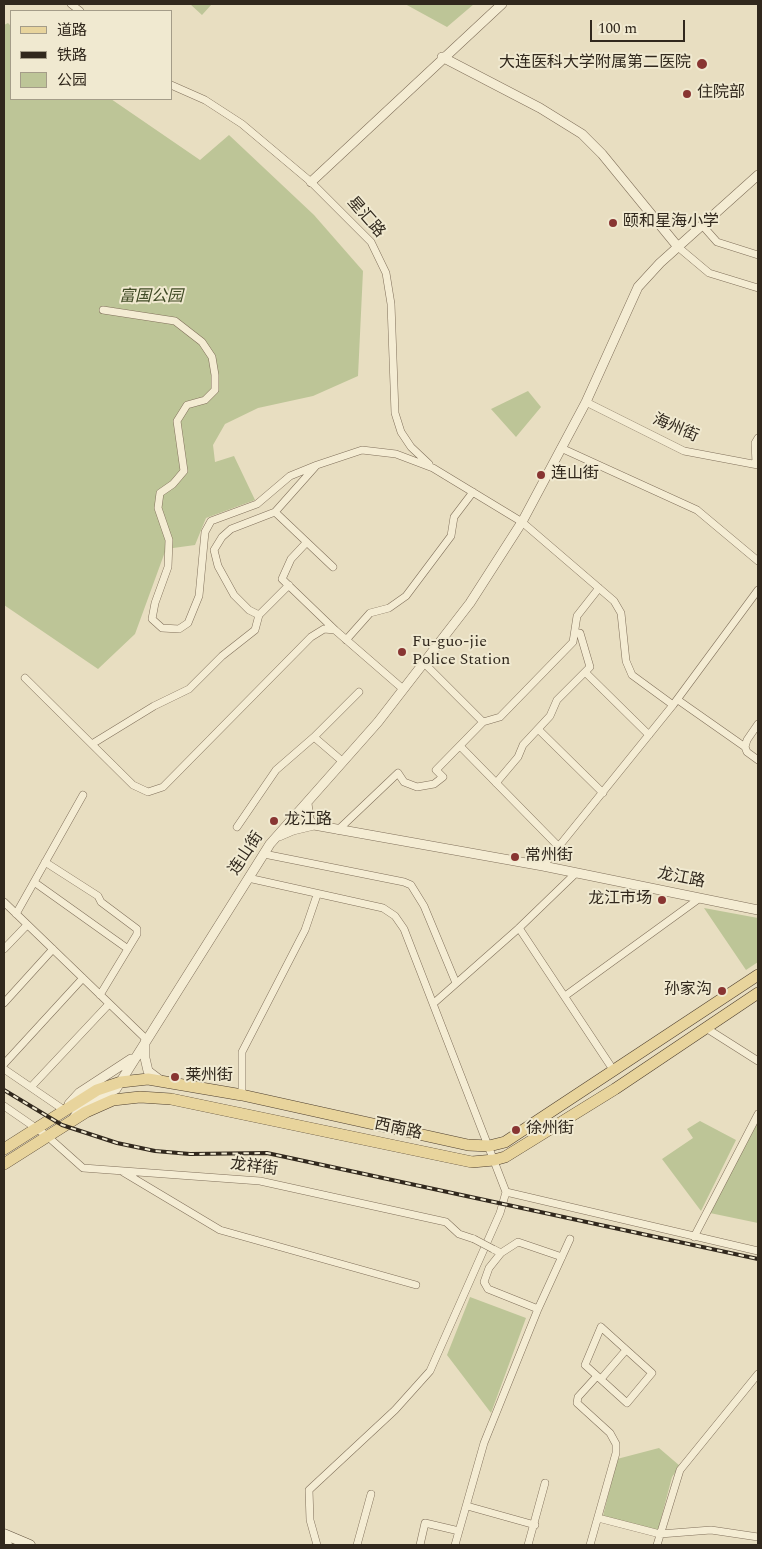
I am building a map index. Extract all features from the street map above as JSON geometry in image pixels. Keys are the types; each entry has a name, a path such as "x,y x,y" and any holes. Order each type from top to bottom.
{"main road":[{"path":"488,1146 505,1142 758,975"},
{"name":"西南路","path":"4,1149 113,1100 126,1098 170,1099 472,1162 494,1160 505,1156 623,1084 758,993"},
{"path":"695,1018 705,1029"},
{"path":"614,1071 623,1084"},
{"name":"西南路","path":"4,1164 64,1110 97,1090 121,1082 143,1079 160,1080 242,1095 468,1145 488,1146"},
{"path":"4,1534 30,1545"}],"street":[{"path":"312,182 436,65 442,57 502,4"},
{"path":"442,57 540,108 582,134 602,154 678,247 709,273 758,288"},
{"name":"星汇路","path":"172,85 205,100 242,124 312,182 371,242 386,273 392,304 394,413 401,432 411,447 433,468"},
{"name":"连山街","path":"121,1082 146,1039 274,838 378,722 470,603 522,522 586,402 638,287 678,247 758,175"},
{"path":"702,225 717,242 758,255"},
{"path":"103,310 175,322 202,342 212,357 215,375 214,390 205,400 187,406 177,421 184,471 173,484 160,493 158,508 169,540 168,567 155,603 152,619 162,628 179,629 188,623 199,596 205,532 211,521 257,504 290,476 316,465 362,450 396,454 433,468 522,522 614,601 621,613 626,661 632,675 744,747 747,752 758,760"},
{"name":"海州街","path":"586,402 684,451 757,464"},
{"path":"757,464 755,443 758,438"},
{"path":"561,448 697,510 758,561"},
{"path":"259,615 249,610 234,595 218,566 214,550 222,537 231,529 275,512 316,465"},
{"path":"346,640 370,613 389,608 406,596 451,536 454,517 473,492"},
{"path":"275,512 333,567"},
{"path":"306,543 291,558 282,578 335,630 403,690"},
{"path":"92,744 154,706 189,689 222,656 255,630 259,615 289,585"},
{"path":"338,830 398,773 409,785 417,787 434,784 443,777 436,770 484,722 500,717 573,642 577,616 599,588"},
{"path":"543,866 675,703 758,590"},
{"path":"25,678 133,785 148,792 163,787 311,637 324,629 335,630"},
{"path":"496,783 518,757 523,745 550,716 557,700 590,667 580,634 575,633"},
{"path":"424,663 484,722"},
{"path":"585,672 650,735"},
{"path":"237,827 276,770 314,737 359,692"},
{"path":"744,747 758,724"},
{"path":"538,729 603,793"},
{"path":"314,737 342,761"},
{"path":"460,746 559,847"},
{"path":"16,914 83,795"},
{"path":"307,803 309,820 314,825"},
{"name":"龙江路","path":"274,838 293,830 314,825 543,866 758,910"},
{"path":"264,854 410,885 421,900 456,984"},
{"path":"45,862 98,896 101,902 137,928 137,934 100,995"},
{"path":"434,1003 519,928 576,873"},
{"path":"248,878 383,908 395,916 404,929 434,1003 506,1192 500,1213 430,1371 395,1410 309,1490 310,1520 317,1545"},
{"path":"34,882 128,949"},
{"path":"242,1095 242,1052 304,930 317,894"},
{"path":"565,996 700,898"},
{"path":"4,902 146,1039 146,1065 153,1076 160,1080"},
{"path":"4,949 27,925"},
{"path":"519,928 614,1071"},
{"path":"4,1003 53,949"},
{"path":"4,1064 83,978"},
{"path":"32,1087 109,1004"},
{"path":"705,1029 758,1061"},
{"path":"4,1069 64,1110 79,1093 116,1071 137,1054"},
{"path":"74,1118 80,1108 111,1093 121,1082"},
{"name":"龙祥街","path":"4,1106 41,1132 83,1168 260,1181 446,1222 459,1234 474,1239 501,1253"},
{"path":"694,1237 758,1114"},
{"path":"121,1171 220,1230 416,1285"},
{"path":"506,1192 694,1237 758,1250"},
{"path":"455,1545 484,1443 538,1309 570,1239"},
{"path":"538,1309 488,1289 484,1282 490,1268 501,1253 518,1242 562,1257"},
{"path":"601,1327 652,1372 627,1403 599,1378 586,1365 601,1327"},
{"path":"590,1545 616,1453 616,1444 610,1432 577,1403 578,1397 626,1350"},
{"path":"657,1545 680,1470 758,1374"},
{"path":"528,1545 546,1483"},
{"path":"357,1545 370,1494"},
{"path":"467,1506 534,1525"},
{"path":"598,1518 660,1534 711,1530 758,1537"},
{"path":"420,1545 425,1523 459,1531"},
{"path":"743,1534 758,1533"}],"green space":[{"path":"190,4 212,4 202,15"},
{"path":"405,4 474,4 447,27"},
{"name":"富国公园","path":"8,23 10,25 10,100 112,100 200,160 229,135 314,215 363,271 358,376 313,396 258,408 225,424 213,445 215,462 234,456 255,500 206,518 195,545 166,549 135,634 98,669 4,605 4,25"},
{"path":"528,391 541,407 516,437 491,409"},
{"path":"704,908 758,918 758,962 746,970"},
{"path":"758,1116 758,1223 710,1213"},
{"path":"700,1121 736,1140 701,1211 662,1159 693,1138 687,1129"},
{"path":"470,1297 526,1318 491,1413 447,1355"},
{"path":"659,1448 680,1466 672,1477 658,1530 603,1516 617,1459"}],"railway":[{"path":"4,1090 62,1125 117,1143 155,1151 190,1154 267,1153 758,1259"}],"place":[{"name":"大连医科大学附属第二医院","path":"702,64"},
{"name":"住院部","path":"687,94"},
{"name":"颐和星海小学","path":"613,223"},
{"name":"连山街","path":"541,475"},
{"name":"Fu-guo-jie Police Station","path":"402,652"},
{"name":"龙江路","path":"274,821"},
{"name":"常州街","path":"515,857"},
{"name":"龙江市场","path":"662,900"},
{"name":"孙家沟","path":"722,991"},
{"name":"莱州街","path":"175,1077"},
{"name":"徐州街","path":"516,1130"}]}
